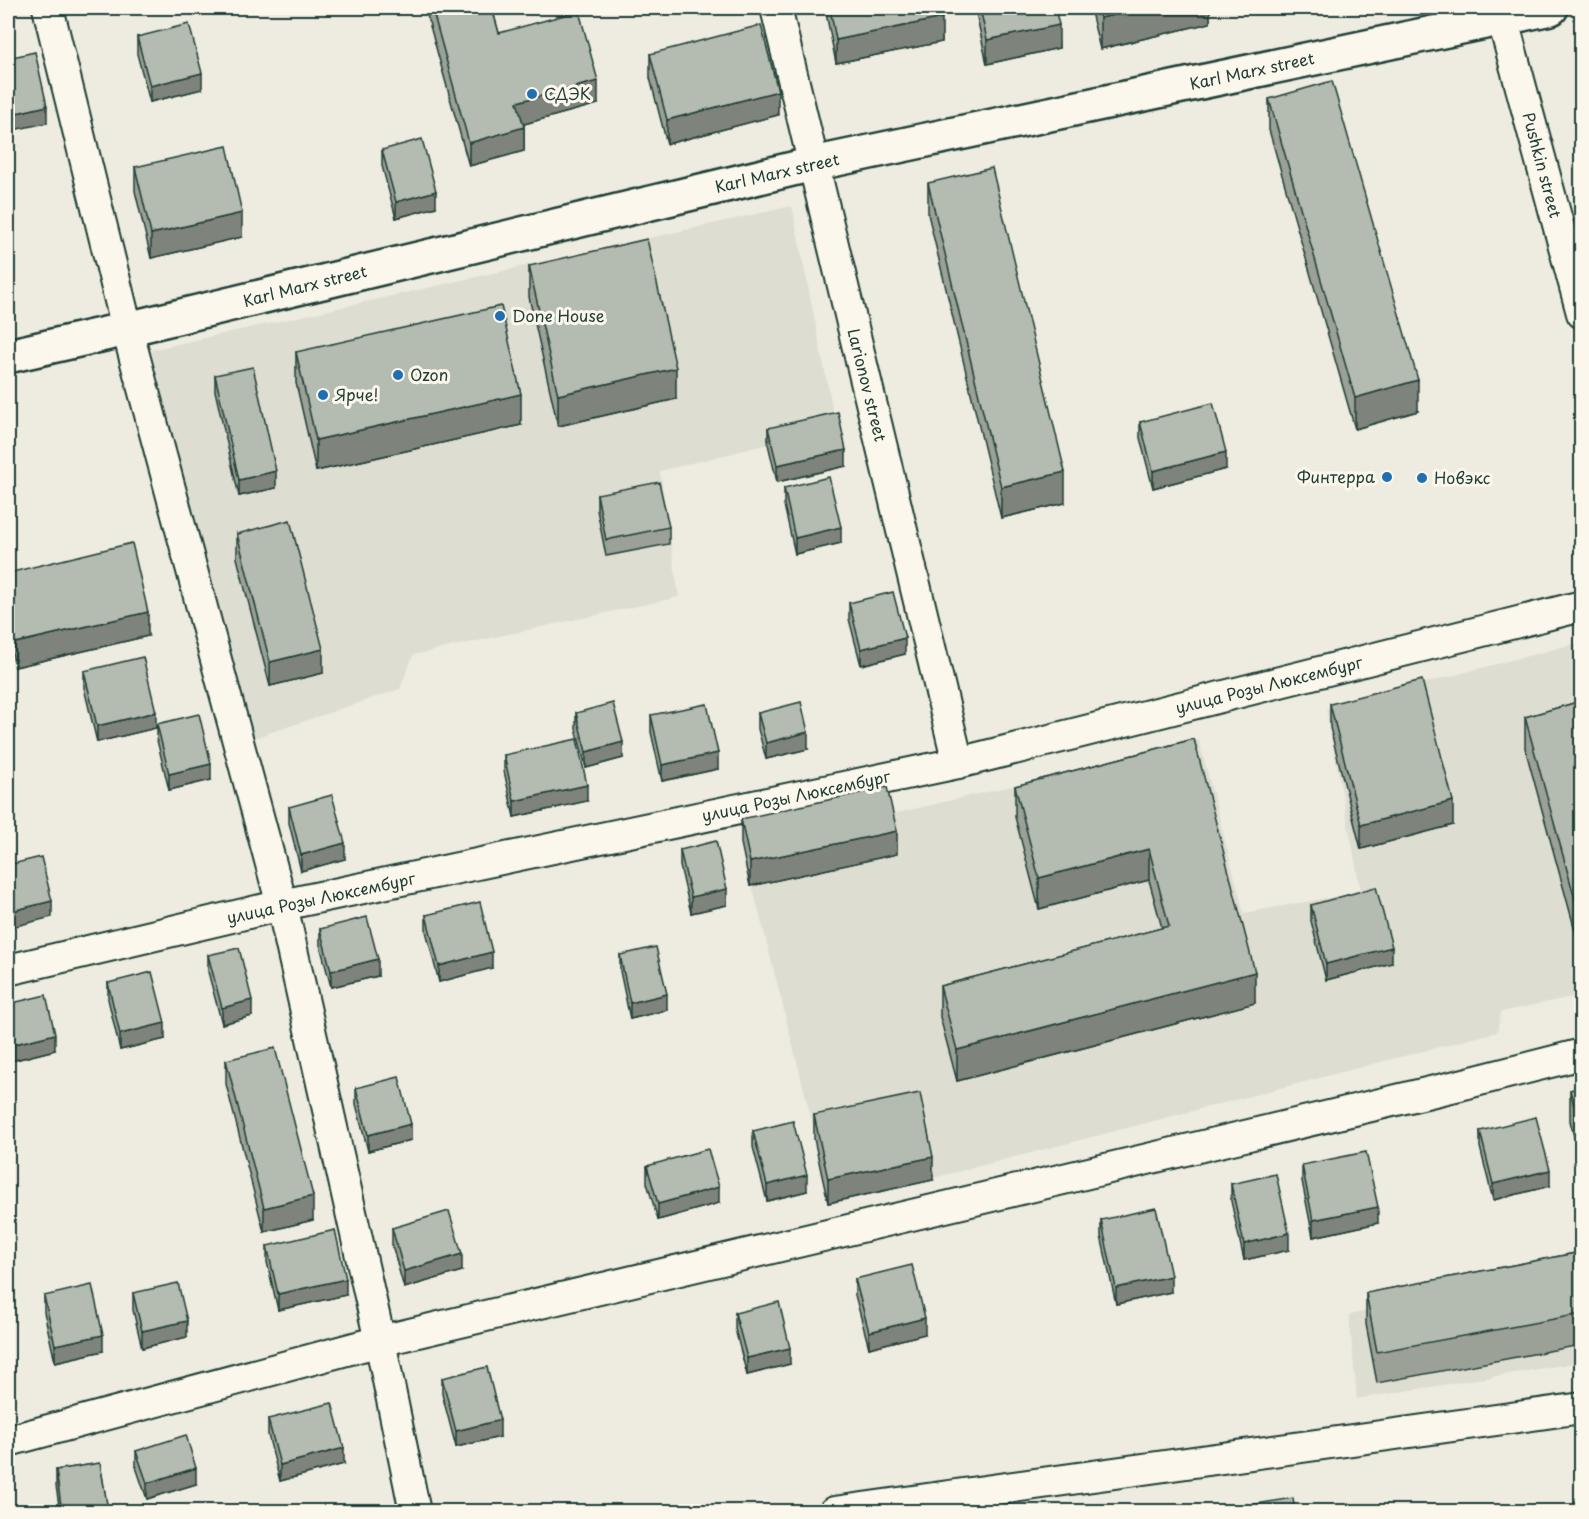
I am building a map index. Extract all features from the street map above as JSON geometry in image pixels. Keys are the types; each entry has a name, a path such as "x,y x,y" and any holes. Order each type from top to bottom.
{"main road":[{"name":"Karl Marx street","path":"8,356 813,164 1551,8"}],"street":[{"path":"48,8 127,329 282,905 380,1341 415,1512"},
{"name":"Larionov street","path":"776,8 957,762"},
{"name":"Pushkin street","path":"1502,17 1581,314"},
{"name":"улица Розы Люксембург","path":"8,969 282,905 957,762 1581,606"},
{"path":"8,1441 380,1341 1460,1085 1581,1054"},
{"path":"834,1512 1581,1408"}],"shaded area":[{"path":"792,206 836,427 660,471 679,597 413,655 400,689 251,739 151,350"},
{"path":"1581,642 1581,995 1501,1012 1497,1032 833,1204 743,849 1199,740 1244,913 1361,892 1326,709"},
{"path":"1581,1265 1581,1362 1357,1399 1349,1315"}],"building":[{"path":"432,8 492,8 499,33 579,11 598,81 517,102 524,127 469,143"},
{"path":"830,8 940,8 942,18 836,40"},
{"path":"980,8 1055,8 1059,25 987,40"},
{"path":"1097,8 1145,8 1100,18"},
{"path":"189,24 202,73 150,86 137,37"},
{"path":"761,25 778,91 667,120 650,54"},
{"path":"35,52 47,106 8,115 8,58"},
{"path":"1332,81 1418,380 1355,398 1269,99"},
{"path":"422,139 436,191 396,202 382,150"},
{"path":"227,146 242,213 151,234 135,167"},
{"path":"992,168 1065,472 1001,487 928,183"},
{"path":"647,239 676,368 558,395 529,266"},
{"path":"501,306 521,394 316,440 296,352"},
{"path":"253,367 276,471 239,480 215,375"},
{"path":"1213,403 1226,452 1153,471 1140,422"},
{"path":"838,412 846,450 777,465 768,428"},
{"path":"829,477 841,527 795,538 784,488"},
{"path":"659,482 669,527 606,540 597,494"},
{"path":"290,520 323,649 270,662 237,534"},
{"path":"132,543 148,612 15,643 8,611 8,573"},
{"path":"893,592 905,638 861,649 849,603"},
{"path":"143,657 156,712 97,726 84,671"},
{"path":"1422,680 1453,801 1361,825 1330,704"},
{"path":"1581,701 1581,921 1525,717"},
{"path":"801,702 808,732 766,743 758,713"},
{"path":"613,703 623,742 586,752 576,713"},
{"path":"707,704 718,753 662,765 651,715"},
{"path":"199,714 211,764 169,774 157,724"},
{"path":"577,739 587,785 514,801 504,755"},
{"path":"1194,739 1255,972 957,1050 940,986 1169,926 1149,849 1039,878 1015,786"},
{"path":"887,787 897,831 750,862 741,819"},
{"path":"332,795 345,843 301,855 289,807"},
{"path":"716,841 727,889 691,897 680,850"},
{"path":"41,857 52,901 8,912 8,865"},
{"path":"1376,887 1392,947 1326,964 1311,905"},
{"path":"480,902 492,952 439,966 426,915"},
{"path":"367,917 378,959 331,971 320,929"},
{"path":"656,947 667,994 630,1003 620,955"},
{"path":"239,948 252,1000 222,1008 208,955"},
{"path":"152,972 165,1023 120,1034 108,983"},
{"path":"46,995 55,1034 11,1045 8,1030 8,1004"},
{"path":"275,1048 313,1196 264,1208 226,1060"},
{"path":"399,1077 411,1124 368,1135 356,1088"},
{"path":"1581,1087 1581,1133 1570,1090"},
{"path":"920,1093 933,1157 828,1179 814,1115"},
{"path":"1536,1117 1550,1170 1493,1184 1480,1131"},
{"path":"793,1121 807,1175 767,1185 753,1131"},
{"path":"708,1149 719,1187 658,1204 647,1166"},
{"path":"1366,1152 1378,1207 1313,1220 1302,1165"},
{"path":"1276,1174 1289,1233 1244,1244 1231,1184"},
{"path":"1156,1208 1171,1276 1116,1288 1101,1220"},
{"path":"449,1211 462,1254 404,1271 392,1228"},
{"path":"335,1230 346,1279 278,1294 267,1246"},
{"path":"1581,1252 1581,1314 1377,1352 1366,1293"},
{"path":"912,1265 925,1318 869,1332 855,1279"},
{"path":"178,1283 187,1321 142,1331 133,1293"},
{"path":"92,1285 103,1335 55,1345 44,1296"},
{"path":"779,1302 790,1348 747,1358 735,1313"},
{"path":"487,1367 500,1420 456,1431 442,1378"},
{"path":"332,1403 344,1448 280,1465 268,1419"},
{"path":"186,1435 196,1468 147,1483 136,1451"},
{"path":"100,1463 108,1510 62,1512 56,1470"},
{"path":"1293,1498 1295,1512 1208,1512"}],"place":[{"name":"СДЭК","path":"532,94"},
{"name":"Done House","path":"500,316"},
{"name":"Ozon","path":"398,375"},
{"name":"Ярче!","path":"323,395"},
{"name":"Финтерра","path":"1387,477"},
{"name":"Новэкс","path":"1422,478"}]}
